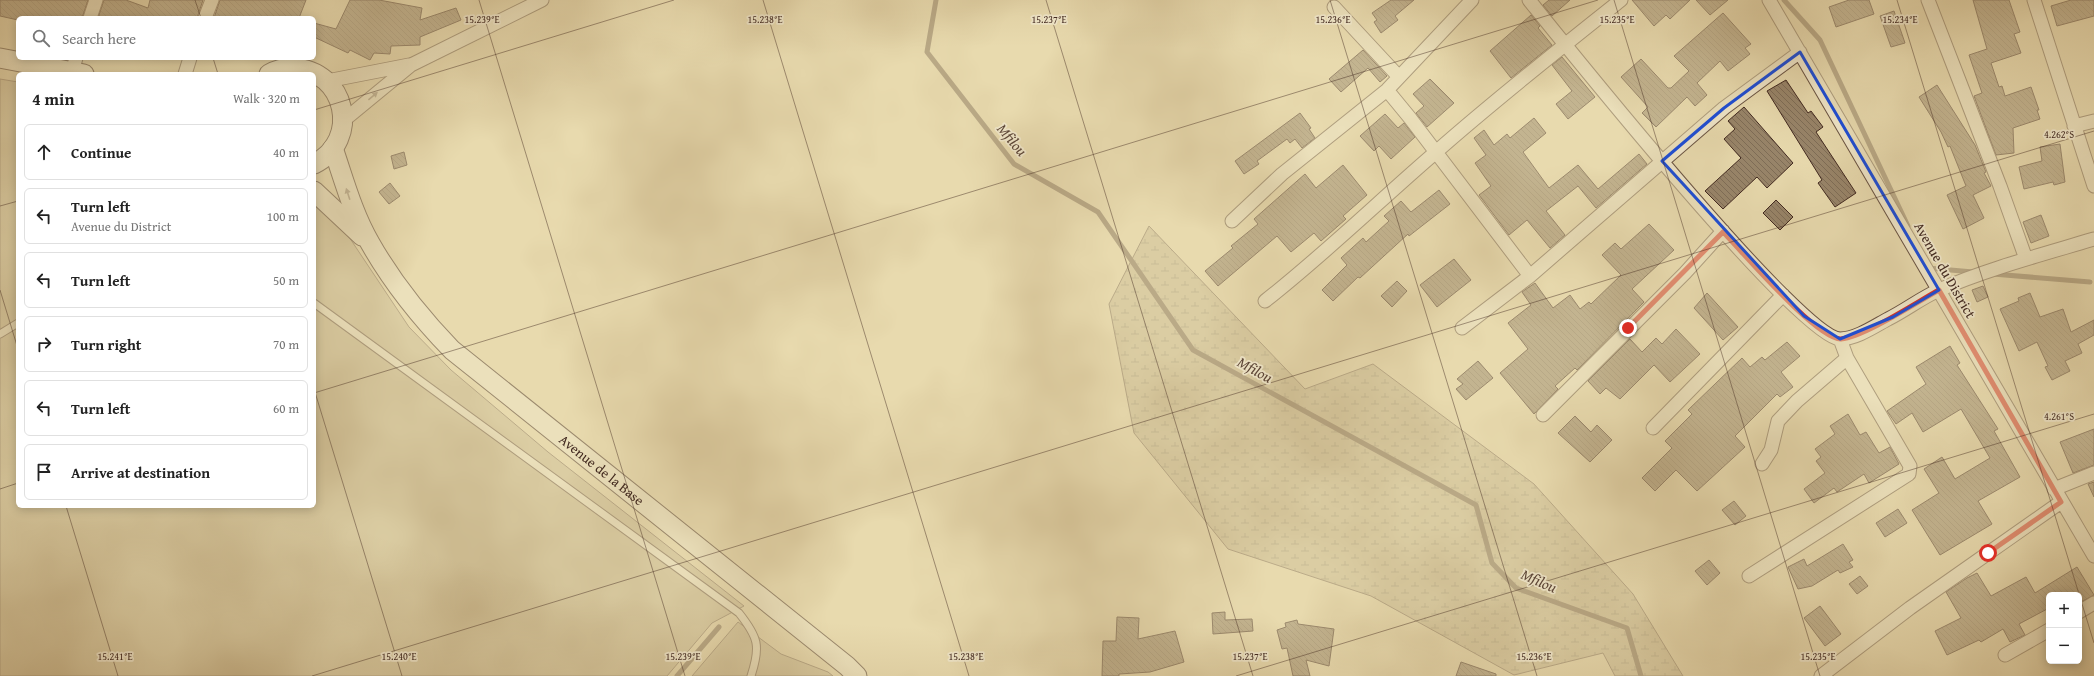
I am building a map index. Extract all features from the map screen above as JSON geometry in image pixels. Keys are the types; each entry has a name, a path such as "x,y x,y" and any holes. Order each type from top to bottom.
{"main road":[{"path":"0,58 77,68"},
{"path":"273,72 287,68 301,69 312,72"},
{"path":"316,74 327,81 340,99 343,122 340,135 333,148 322,160 316,163"},
{"name":"Avenue de la Base","path":"333,148 350,201 369,242 401,290 428,326 452,350 689,538 847,666 857,676"},
{"name":"Avenue de la Base","path":"316,193 369,242"}],"street":[{"path":"91,16 96,0"},
{"path":"206,16 212,0"},
{"path":"343,122 411,64 542,0"},
{"path":"1232,221 1282,174 1387,90 1472,0"},
{"path":"1529,0 1564,44 1723,232 1804,316 1822,330 1840,339 1850,337 1880,323 1939,290 2026,259 2094,239"},
{"path":"1265,301 1339,240 1435,153 1564,44 1621,0"},
{"name":"Avenue du District","path":"1769,0 2061,502 2094,556"},
{"path":"1928,0 2000,186 2026,259"},
{"path":"2034,0 2094,186"},
{"path":"1334,7 1399,77"},
{"path":"1462,328 1530,276 1724,108 1800,52"},
{"path":"186,72 189,60"},
{"path":"327,81 411,64"},
{"path":"1387,90 1530,276"},
{"path":"2074,126 2094,121"},
{"path":"1543,415 1685,273 1723,232"},
{"path":"1653,428 1784,295"},
{"path":"1749,576 1909,474 1910,466 1847,358 1840,339"},
{"path":"1762,464 1771,450 1778,421 1793,405 1847,358"},
{"path":"2054,489 2094,473"},
{"path":"1821,676 1910,608 2061,502"},
{"path":"2082,610 2094,603"},
{"path":"2004,655 2046,632"}],"lane":[{"path":"316,304 739,613 753,631 758,653 751,676"},
{"path":"0,334 16,324"}],"highlighted area":[{"path":"1800,52 1939,290 1893,317 1840,339 1804,316 1662,161 1724,108"}],"green space":[{"path":"0,79 16,82 16,508 316,508 316,205 332,217 347,234 409,327 451,370 548,452 744,606 712,623 667,676 0,676"},
{"path":"1149,226 1305,389 1373,364 1534,484 1633,594 1683,676 1615,676 1603,653 1514,675 1371,596 1228,549 1134,433 1109,304"},
{"path":"738,622 781,654 828,672 833,676 692,676"}],"building":[{"path":"0,0 88,0 83,16 16,16 16,20 0,16"},
{"path":"104,0 126,0 148,8 150,0 203,0 198,16 99,16"},
{"path":"220,0 306,0 300,16 215,16"},
{"path":"350,0 379,0 422,8 420,20 456,8 461,20 420,37 420,45 391,46 390,54 374,53 370,60 350,50 348,53 316,38 316,24 336,29"},
{"path":"1391,0 1414,0 1395,16 1398,20 1381,33 1374,22 1377,20 1372,13"},
{"path":"1549,0 1570,0 1552,16 1543,5"},
{"path":"1632,0 1690,0 1670,19 1666,15 1654,26"},
{"path":"1696,0 1728,0 1710,15"},
{"path":"1849,0 1869,0 1874,14 1836,27 1829,7"},
{"path":"1973,0 2009,0 2020,32 2014,34 2021,53 1991,63 1999,87 2002,86 2005,96 2031,87 2039,110 2037,110 2040,119 2013,128 2014,153 1996,155 1974,96 1982,93 1969,55 1987,49"},
{"path":"2071,0 2094,0 2094,16 2057,26 2051,6"},
{"path":"1894,11 1905,43 1891,47 1880,16"},
{"path":"1723,13 1751,44 1745,48 1750,54 1728,71 1720,61 1697,83 1707,95 1695,106 1687,97 1656,127 1642,113 1648,107 1621,77 1641,59 1668,88 1671,88 1689,71 1674,56"},
{"path":"1531,15 1540,26 1538,28 1552,45 1511,78 1490,51"},
{"path":"1363,50 1387,76 1380,82 1368,68 1341,92 1329,79"},
{"path":"1562,57 1595,97 1568,119 1556,104 1572,91 1552,65"},
{"path":"1430,79 1454,103 1427,127 1416,113 1424,106 1413,94"},
{"path":"1786,80 1808,113 1811,111 1823,127 1816,132 1856,193 1835,207 1818,183 1822,180 1767,91"},
{"path":"1937,85 1975,145 1986,172 1984,173 1991,186 1973,195 1984,218 1963,229 1947,195 1966,186 1950,146 1948,147 1941,132 1919,97"},
{"path":"1744,107 1793,163 1767,188 1757,177 1723,209 1705,191 1741,158 1724,139 1735,129 1728,121"},
{"path":"1300,113 1311,128 1309,129 1315,138 1302,148 1295,139 1290,143 1287,139 1257,161 1259,164 1244,174 1235,161"},
{"path":"1385,114 1398,128 1404,123 1415,137 1391,159 1379,146 1374,151 1360,136"},
{"path":"1534,118 1546,133 1523,152 1549,188 1578,165 1598,189 1639,154 1647,164 1596,208 1578,186 1546,211 1565,235 1550,248 1527,220 1509,235 1479,195 1491,186 1475,163 1486,155 1474,138 1484,130 1494,145 1507,134 1510,138"},
{"path":"2060,144 2065,182 2054,185 2053,182 2024,189 2019,167 2042,161 2040,147"},
{"path":"404,152 407,165 394,169 391,156"},
{"path":"1343,165 1367,195 1343,216 1346,219 1321,241 1314,233 1291,252 1277,236 1218,286 1205,271 1233,248 1231,246 1258,224 1254,219 1305,174 1316,188"},
{"path":"390,183 400,196 389,204 379,192"},
{"path":"1439,190 1450,204 1409,236 1408,234 1360,278 1358,277 1333,301 1322,290 1347,265 1341,258 1363,238 1366,242 1389,221 1384,216 1401,201 1411,212"},
{"path":"1776,200 1793,217 1780,230 1763,213"},
{"path":"2041,215 2049,236 2031,243 2023,222"},
{"path":"1649,224 1674,250 1632,289 1644,302 1577,370 1575,368 1555,386 1558,389 1534,414 1500,373 1528,349 1508,323 1531,305 1522,292 1535,283 1553,308 1570,295 1580,309 1589,302 1591,304 1621,275 1602,255 1615,243 1621,249"},
{"path":"1454,259 1471,280 1437,307 1420,285"},
{"path":"1397,281 1407,291 1392,307 1381,296"},
{"path":"1983,286 1988,297 1977,302 1972,290"},
{"path":"1707,293 1738,327 1723,340 1694,308"},
{"path":"2030,293 2040,317 2063,309 2071,332 2094,320 2094,335 2078,344 2082,353 2065,361 2070,371 2052,380 2045,367 2048,366 2037,342 2019,351 2000,309 2019,301 2018,298"},
{"path":"1676,329 1700,354 1670,382 1654,365 1620,399 1606,388 1600,394 1588,381 1630,339 1642,352 1656,338 1662,344"},
{"path":"1787,342 1800,356 1781,372 1793,387 1780,397 1777,394 1735,436 1745,447 1697,491 1676,470 1655,491 1642,478 1672,448 1665,441 1692,414 1688,410 1742,358 1750,367 1762,357 1765,360"},
{"path":"1950,346 1960,363 1957,365 1998,429 1994,431 2020,477 1978,501 1992,524 1940,555 1912,510 1939,493 1924,469 1942,457 1955,479 1990,458 1961,409 1923,432 1912,413 1896,424 1887,411 1926,384 1916,367"},
{"path":"1478,361 1493,378 1466,400 1456,389 1463,384 1457,379"},
{"path":"1848,414 1860,435 1866,432 1879,453 1890,447 1899,464 1869,483 1864,474 1837,492 1834,488 1814,503 1804,489 1825,473 1816,461 1821,457 1815,449 1835,434 1830,426"},
{"path":"1575,416 1591,432 1597,425 1612,440 1590,462 1558,433"},
{"path":"2094,429 2094,465 2073,473 2060,442"},
{"path":"2094,482 2094,497 2088,484"},
{"path":"1734,501 1746,516 1735,525 1722,510"},
{"path":"1898,509 1907,523 1885,537 1876,523"},
{"path":"1843,544 1853,560 1849,562 1853,567 1840,573 1838,570 1812,586 1798,589 1788,567 1804,559 1807,566"},
{"path":"1709,560 1720,573 1707,585 1695,571"},
{"path":"2077,567 2094,595 2082,601 2082,592 2046,592 2046,610 2019,624 2025,635 2010,642 2003,629 1981,642 1979,640 1947,655 1935,631 1961,618 1946,592 1977,573 1991,596 2026,577 2035,593"},
{"path":"1860,576 1868,586 1857,594 1849,584"},
{"path":"1820,606 1841,634 1825,646 1804,618"},
{"path":"1225,612 1225,620 1252,619 1253,631 1213,634 1212,613"},
{"path":"1117,617 1139,618 1138,639 1175,631 1184,662 1150,672 1119,674 1119,676 1102,676 1103,641 1116,641"},
{"path":"1297,620 1298,624 1334,629 1329,666 1306,660 1310,676 1293,676 1287,648 1282,649 1277,630 1286,627 1285,623"},
{"path":"1461,662 1496,674 1496,676 1456,676"}],"waterway":[{"name":"Mfilou","path":"936,0 927,52 1014,164 1098,212 1193,350 1476,505 1492,563 1516,588 1627,628 1641,676"},
{"path":"1784,0 1820,40 1908,226"},
{"path":"1928,268 1973,272"},
{"path":"1993,274 2090,282"},
{"path":"677,676 719,627"}],"route":[{"path":"1628,328 1685,273 1723,232 1804,316 1822,330 1840,339 1850,337 1893,317 1939,290 2061,502 1988,553"}]}
